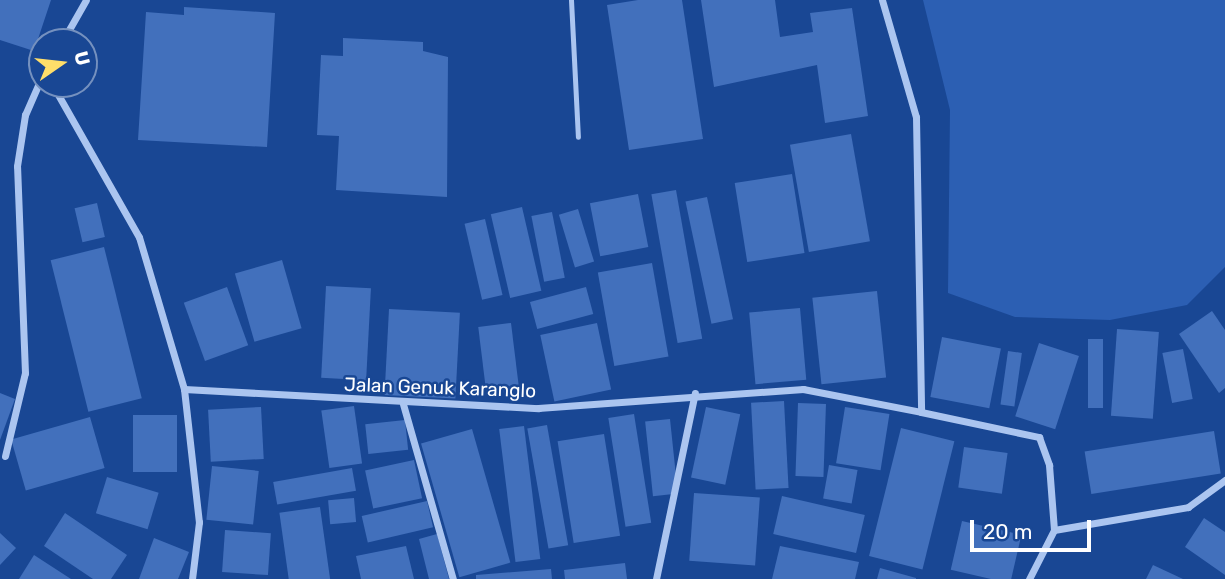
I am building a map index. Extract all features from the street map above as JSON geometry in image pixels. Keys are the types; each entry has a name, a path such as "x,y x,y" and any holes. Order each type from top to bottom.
{"street":[{"path":"70,28 86,0"},
{"path":"882,0 916,117 921,412"},
{"path":"5,456 25,373 17,166 25,115 32,98"},
{"path":"60,98 139,237 184,389 199,522 192,579"},
{"name":"Jalan Genuk Karanglo","path":"184,389 404,404 548,408 695,393 803,389 1039,437 1049,465 1054,530"},
{"path":"656,579 695,393"},
{"path":"404,404 453,579"},
{"path":"1029,579 1054,530 1188,506 1225,480"}],"lane":[{"path":"571,0 578,137"}],"shaded area":[{"path":"923,0 1225,0 1225,267 1187,305 1110,320 1015,317 948,293 950,110"}],"building":[{"path":"0,0 51,0 42,28 28,28 28,49 0,40"},
{"path":"638,0 682,0 703,139 629,150 607,5"},
{"path":"701,0 775,0 780,37 813,32 810,13 852,8 868,116 825,123 817,65 714,87"},
{"path":"184,7 275,13 267,147 138,140 146,12 184,15"},
{"path":"343,38 423,42 423,51 448,57 447,197 336,190 339,136 317,135 321,55 343,56"},
{"path":"851,134 870,241 809,252 790,145"},
{"path":"792,174 805,253 747,262 735,183"},
{"path":"676,190 702,339 678,343 651,194"},
{"path":"638,194 648,247 600,256 590,203"},
{"path":"707,197 733,319 711,324 685,202"},
{"path":"97,203 105,237 82,242 75,208"},
{"path":"522,207 541,291 510,298 491,214"},
{"path":"578,209 594,262 575,267 559,215"},
{"path":"552,212 565,278 544,282 531,216"},
{"path":"485,219 503,295 482,300 465,224"},
{"path":"104,247 142,398 88,412 51,260"},
{"path":"282,260 302,328 254,342 235,274"},
{"path":"652,263 668,357 614,366 598,273"},
{"path":"326,286 371,288 366,380 321,378"},
{"path":"227,287 248,345 205,361 184,303"},
{"path":"586,287 593,314 537,329 530,302"},
{"path":"877,291 886,378 821,384 812,298"},
{"path":"800,308 806,380 755,384 749,312"},
{"path":"389,309 460,313 455,399 384,395"},
{"path":"1212,311 1225,330 1225,388 1219,393 1179,334"},
{"path":"511,323 519,390 487,395 478,327"},
{"path":"597,323 611,390 554,402 540,335"},
{"path":"1117,329 1159,332 1153,419 1111,416"},
{"path":"942,337 1001,348 989,408 930,397"},
{"path":"1088,339 1103,339 1103,408 1088,408"},
{"path":"1039,343 1079,356 1055,429 1015,416"},
{"path":"1183,349 1193,399 1172,403 1162,353"},
{"path":"1008,351 1022,353 1014,406 1000,404"},
{"path":"0,393 15,399 0,440"},
{"path":"784,401 789,488 756,490 751,403"},
{"path":"798,403 826,404 823,477 795,476"},
{"path":"354,406 362,463 329,468 321,411"},
{"path":"261,407 264,459 211,462 208,410"},
{"path":"706,407 740,414 725,485 691,477"},
{"path":"845,407 889,414 881,470 836,463"},
{"path":"634,414 651,523 626,527 608,418"},
{"path":"133,415 177,415 177,472 133,472"},
{"path":"90,417 105,468 26,491 11,440"},
{"path":"670,419 678,494 653,496 645,422"},
{"path":"405,420 408,450 368,454 365,424"},
{"path":"547,425 568,545 548,549 527,428"},
{"path":"524,426 540,559 516,562 499,429"},
{"path":"901,428 954,441 922,569 869,556"},
{"path":"472,429 510,563 459,577 421,444"},
{"path":"1214,431 1221,473 1091,494 1085,451"},
{"path":"604,434 620,536 574,543 558,441"},
{"path":"964,447 1008,453 1002,494 958,488"},
{"path":"414,460 422,498 373,509 365,470"},
{"path":"829,465 858,470 852,504 823,498"},
{"path":"212,466 259,471 253,525 206,520"},
{"path":"352,468 356,491 277,505 273,482"},
{"path":"107,477 159,493 148,529 96,513"},
{"path":"694,493 760,498 755,565 689,561"},
{"path":"782,496 865,515 856,553 773,534"},
{"path":"354,498 356,522 330,524 328,500"},
{"path":"427,501 433,527 368,542 362,516"},
{"path":"320,507 330,579 289,579 279,513"},
{"path":"65,513 127,555 111,579 93,579 44,546"},
{"path":"1204,518 1225,532 1225,575 1185,547"},
{"path":"962,521 1021,535 1011,579 991,579 951,570"},
{"path":"225,530 271,533 268,575 222,572"},
{"path":"0,533 16,548 0,565"},
{"path":"437,534 449,579 429,579 419,539"},
{"path":"154,538 189,552 178,579 139,579"},
{"path":"406,546 414,579 361,579 356,556"},
{"path":"780,546 859,562 855,579 772,579"},
{"path":"34,555 71,579 19,579"},
{"path":"625,563 627,579 565,579 564,570"},
{"path":"1153,565 1183,579 1146,579"},
{"path":"880,568 916,578 916,579 877,579"},
{"path":"551,569 552,579 476,579 476,575"}]}
